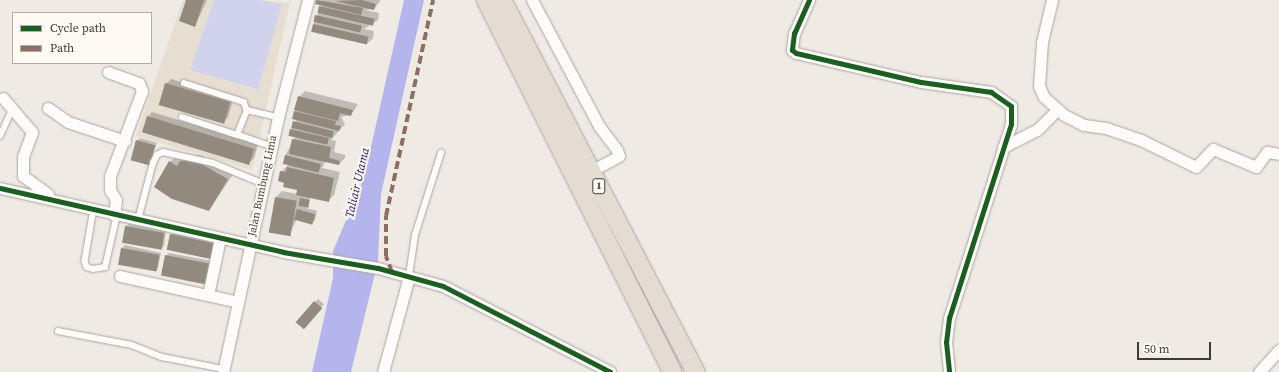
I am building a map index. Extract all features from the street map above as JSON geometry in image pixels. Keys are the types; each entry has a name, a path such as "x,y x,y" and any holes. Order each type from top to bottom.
{"highway":[{"name":"1","path":"486,0 672,372"},
{"name":"1","path":"502,0 595,169 696,372"}],"street":[{"name":"Jalan Bumbung Lima","path":"224,371 278,117 308,0"},
{"path":"532,0 599,126 617,150 616,158 595,169"},
{"path":"809,0 794,33 792,50 886,74 1001,96 1008,101 1012,115 949,318 946,342 949,372"},
{"path":"1052,0 1042,42 1039,86 1057,110 1084,125 1141,140 1196,167 1213,149 1256,167 1267,152 1279,154"},
{"path":"108,72 142,85 125,141 110,176 110,190 116,200 116,215"},
{"path":"3,98 32,132 23,157 22,176 28,184 59,200"},
{"path":"48,108 68,122 125,141"},
{"path":"1003,147 1037,130 1057,110"},
{"path":"0,188 59,200 116,215 220,238 378,268 443,286 610,372"},
{"path":"208,295 220,238"},
{"path":"120,276 238,302"},
{"path":"383,372 409,276"},
{"path":"1259,372 1279,350"}],"lane":[{"path":"184,83 244,102 247,110 237,135"},
{"path":"0,136 13,108"},
{"path":"247,110 278,117"},
{"path":"182,117 272,147"},
{"path":"138,220 153,163 157,155 163,152 213,163 264,184"},
{"path":"409,276 415,235 441,153"},
{"path":"94,209 85,261 93,269 105,267 116,215"},
{"path":"58,331 132,345 162,357 224,371"}],"shaded area":[{"path":"183,0 186,0 179,21 195,27 204,0 214,0 190,70 282,6 261,0 290,3 252,170 136,136","holes":["165,83 230,101 224,123 159,105","147,116 254,148 250,164 142,132"]},
{"path":"214,0 261,0 282,5 258,89 190,70"}],"water":[{"path":"404,0 424,0 381,194 378,261 351,372 312,372 333,278 333,251 364,178"}],"building":[{"path":"186,0 204,0 195,27 179,21"},
{"path":"316,0 363,8 361,15 315,4"},
{"path":"362,0 376,4 374,10 335,1"},
{"path":"319,6 375,19 373,26 317,13"},
{"path":"315,15 362,26 360,33 313,22"},
{"path":"313,24 369,37 367,45 311,32"},
{"path":"165,83 230,102 224,124 159,105"},
{"path":"298,96 353,110 351,116 340,113 338,121 294,110"},
{"path":"294,111 336,121 335,125 341,126 339,131 292,119"},
{"path":"147,116 254,149 249,165 142,132"},
{"path":"293,121 334,131 332,138 291,128"},
{"path":"290,129 329,138 327,145 288,136"},
{"path":"292,139 331,147 329,158 340,161 339,165 289,154"},
{"path":"136,140 155,145 150,165 131,160"},
{"path":"285,155 321,164 319,173 283,164"},
{"path":"194,160 228,179 209,211 172,199 154,187 169,161 177,166 180,161"},
{"path":"287,167 334,178 329,202 296,195 297,190 283,187 284,183 278,181 280,171 286,172"},
{"path":"275,197 297,201 290,236 269,232"},
{"path":"300,198 310,200 308,208 298,206"},
{"path":"297,209 315,214 312,225 294,220"},
{"path":"125,226 164,233 161,250 122,243"},
{"path":"170,234 214,243 211,259 167,250"},
{"path":"121,248 159,255 156,272 118,265"},
{"path":"165,255 210,264 206,284 161,276"},
{"path":"314,301 322,308 304,329 296,322"}],"marked path":[{"path":"392,272 386,256 386,216 433,0"}],"cycle path":[{"path":"809,0 794,33 792,50 796,53 921,82 991,92 1011,106 1011,124 949,318 946,342 949,372"},
{"path":"0,188 283,252 378,268 443,286 610,372"}],"water label":[{"name":"Taliair Utama","path":"358,183"}]}
